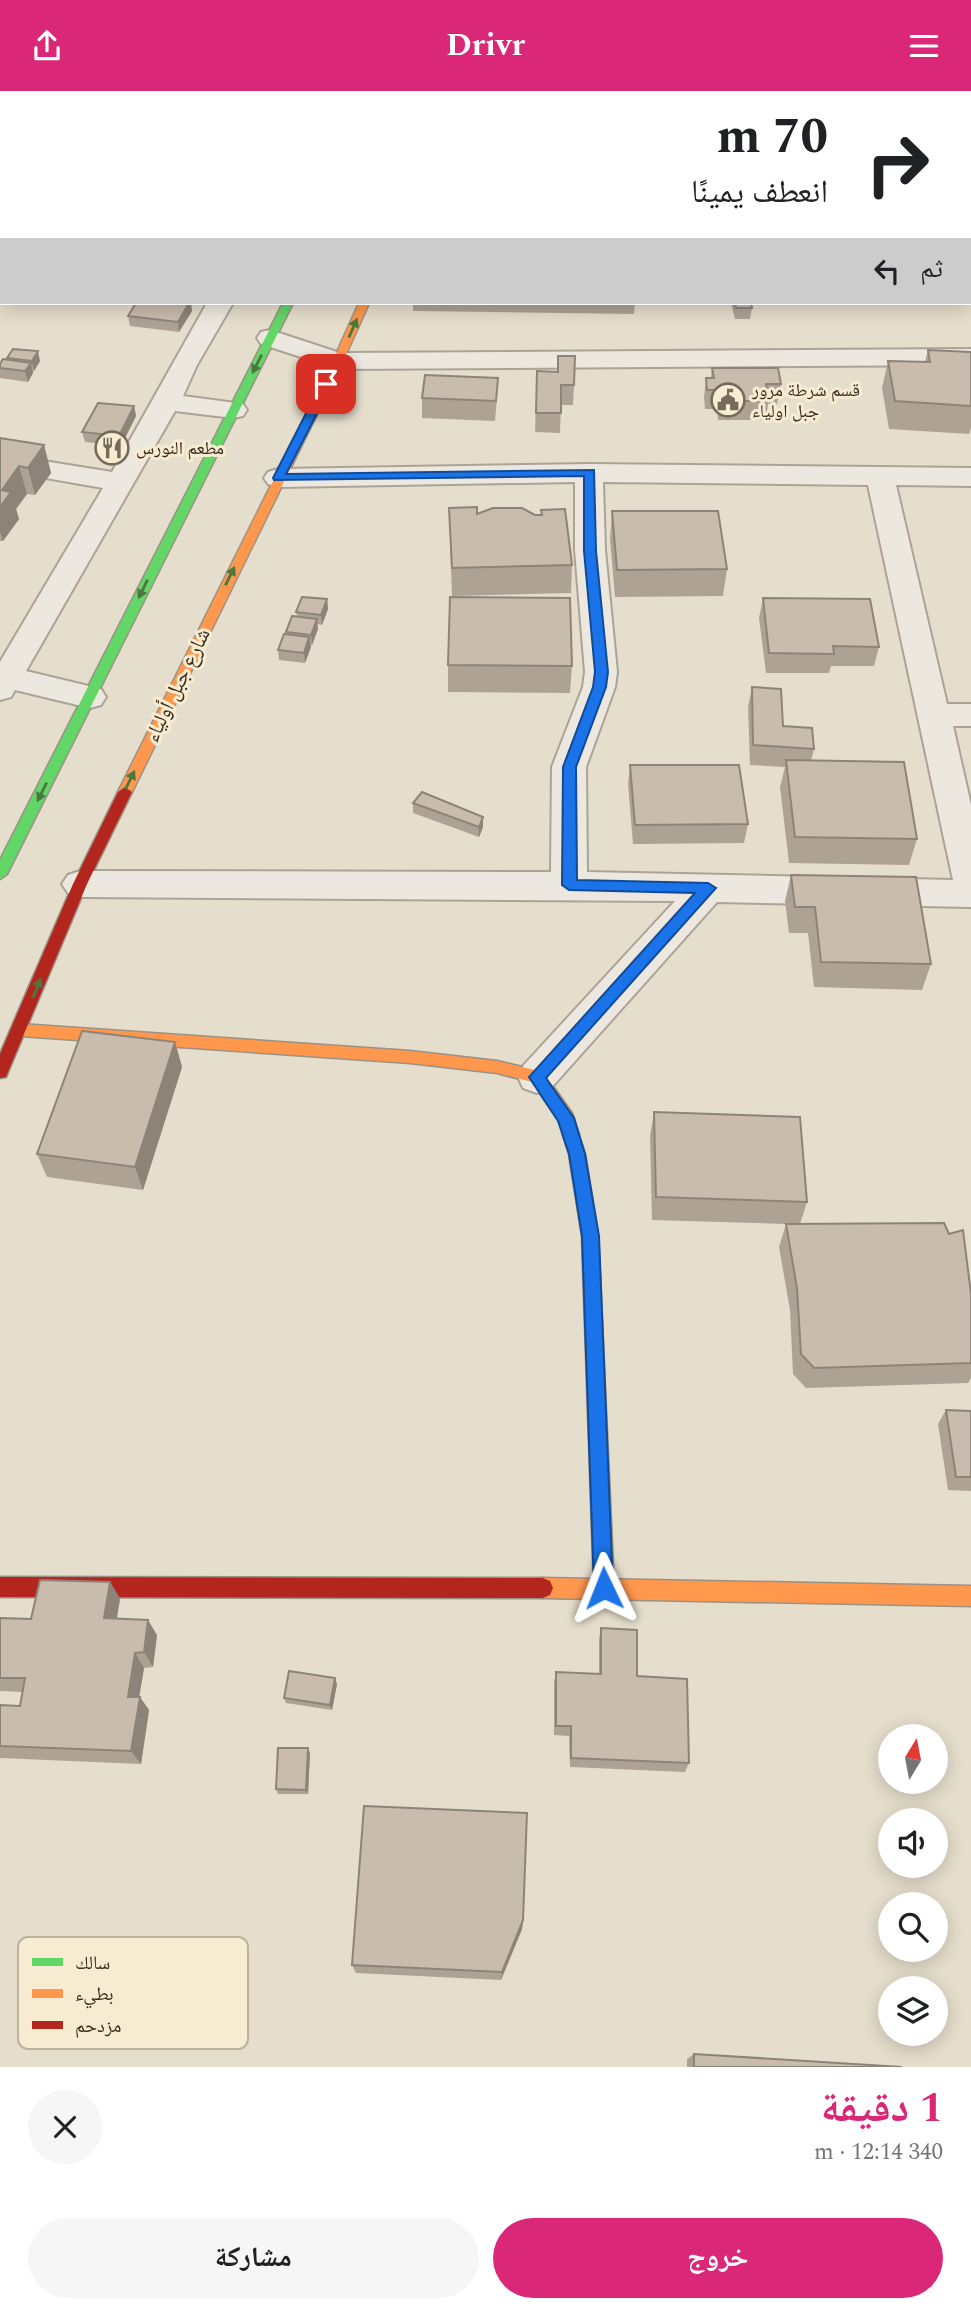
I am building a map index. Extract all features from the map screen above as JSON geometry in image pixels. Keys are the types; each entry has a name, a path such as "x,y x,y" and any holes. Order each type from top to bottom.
{"main road":[{"path":"0,874 287,305"},
{"name":"شارع جبل أولياء","path":"0,1073 80,884 363,305"},
{"path":"20,1030 410,1057 497,1067 537,1077 566,1118 577,1154 590,1236 604,1588"},
{"path":"0,1587 604,1588 971,1596"}],"street":[{"path":"90,697 2,681 167,402 184,365 219,305"},
{"path":"270,338 338,361 971,357"},
{"path":"167,402 233,410"},
{"path":"0,462 120,482"},
{"path":"278,478 589,473 971,477"},
{"path":"569,885 569,767 599,687 601,672 590,551 589,473"},
{"path":"880,476 971,881"},
{"path":"934,715 971,715"},
{"path":"80,884 569,885 971,894"},
{"path":"537,1077 708,888"}],"building":[{"path":"135,305 188,305 178,322 128,316"},
{"path":"735,305 751,305 752,308 736,308"},
{"path":"13,349 38,351 32,361 7,358"},
{"path":"928,350 971,352 971,406 895,401 888,361 930,362"},
{"path":"558,356 575,356 574,385 561,385 561,413 536,413 537,371 558,372"},
{"path":"3,359 31,363 25,371 0,368"},
{"path":"712,368 778,368 781,384 766,384 769,401 721,401 719,390 707,390 706,378 714,378"},
{"path":"425,375 498,378 496,401 422,398"},
{"path":"98,403 134,406 119,436 82,432"},
{"path":"0,438 44,445 28,468 19,466 2,490 11,492 0,507"},
{"path":"477,507 477,514 493,508 522,508 535,515 542,515 541,510 565,509 572,565 452,568 449,508"},
{"path":"612,511 718,511 727,569 617,570"},
{"path":"302,597 327,599 321,615 296,612"},
{"path":"450,597 570,598 572,666 448,665"},
{"path":"763,598 870,599 879,647 833,646 834,654 769,653"},
{"path":"292,616 317,619 311,635 286,632"},
{"path":"284,634 309,637 304,653 278,650"},
{"path":"752,687 781,689 783,726 812,728 814,749 753,745"},
{"path":"786,760 904,762 917,839 795,837"},
{"path":"630,765 739,765 748,824 635,825"},
{"path":"422,792 483,817 479,827 413,803"},
{"path":"791,875 916,877 931,964 821,962 815,907 795,907"},
{"path":"82,1031 175,1042 135,1167 37,1154"},
{"path":"654,1112 800,1117 807,1202 656,1197"},
{"path":"944,1223 949,1234 963,1230 971,1294 971,1363 814,1368 801,1354 797,1288 786,1224"},
{"path":"946,1410 971,1411 971,1477 956,1477"},
{"path":"40,1580 110,1582 104,1618 148,1620 144,1652 135,1653 128,1697 140,1697 131,1751 0,1746 0,1705 20,1706 25,1678 0,1678 0,1618 31,1619"},
{"path":"601,1628 637,1630 637,1676 687,1679 689,1763 571,1758 571,1726 556,1726 556,1672 601,1674"},
{"path":"289,1671 335,1678 330,1705 284,1698"},
{"path":"278,1748 308,1748 306,1790 276,1789"},
{"path":"364,1806 527,1813 523,1920 502,1972 352,1965"},
{"path":"694,2054 902,2067 694,2067"}],"traffic: fast":[{"path":"0,874 287,305"},
{"path":"571,1135 577,1154 590,1236 604,1588"}],"traffic: slow":[{"path":"125,792 363,305"},
{"path":"20,1030 410,1057 497,1067 537,1077 566,1118 571,1135"},
{"path":"543,1588 971,1596"}],"traffic: jam":[{"path":"0,1072 80,884 125,792"},
{"path":"0,1587 543,1588"}],"place":[{"name":"قسم شرطة مرور جبل اولياء","path":"728,400"},
{"name":"مطعم النورس","path":"112,448"}],"route":[{"path":"326,384 278,478 589,473 590,551 601,672 599,687 569,767 569,885 708,888 537,1077 566,1118 577,1154 590,1236 604,1588"}]}
